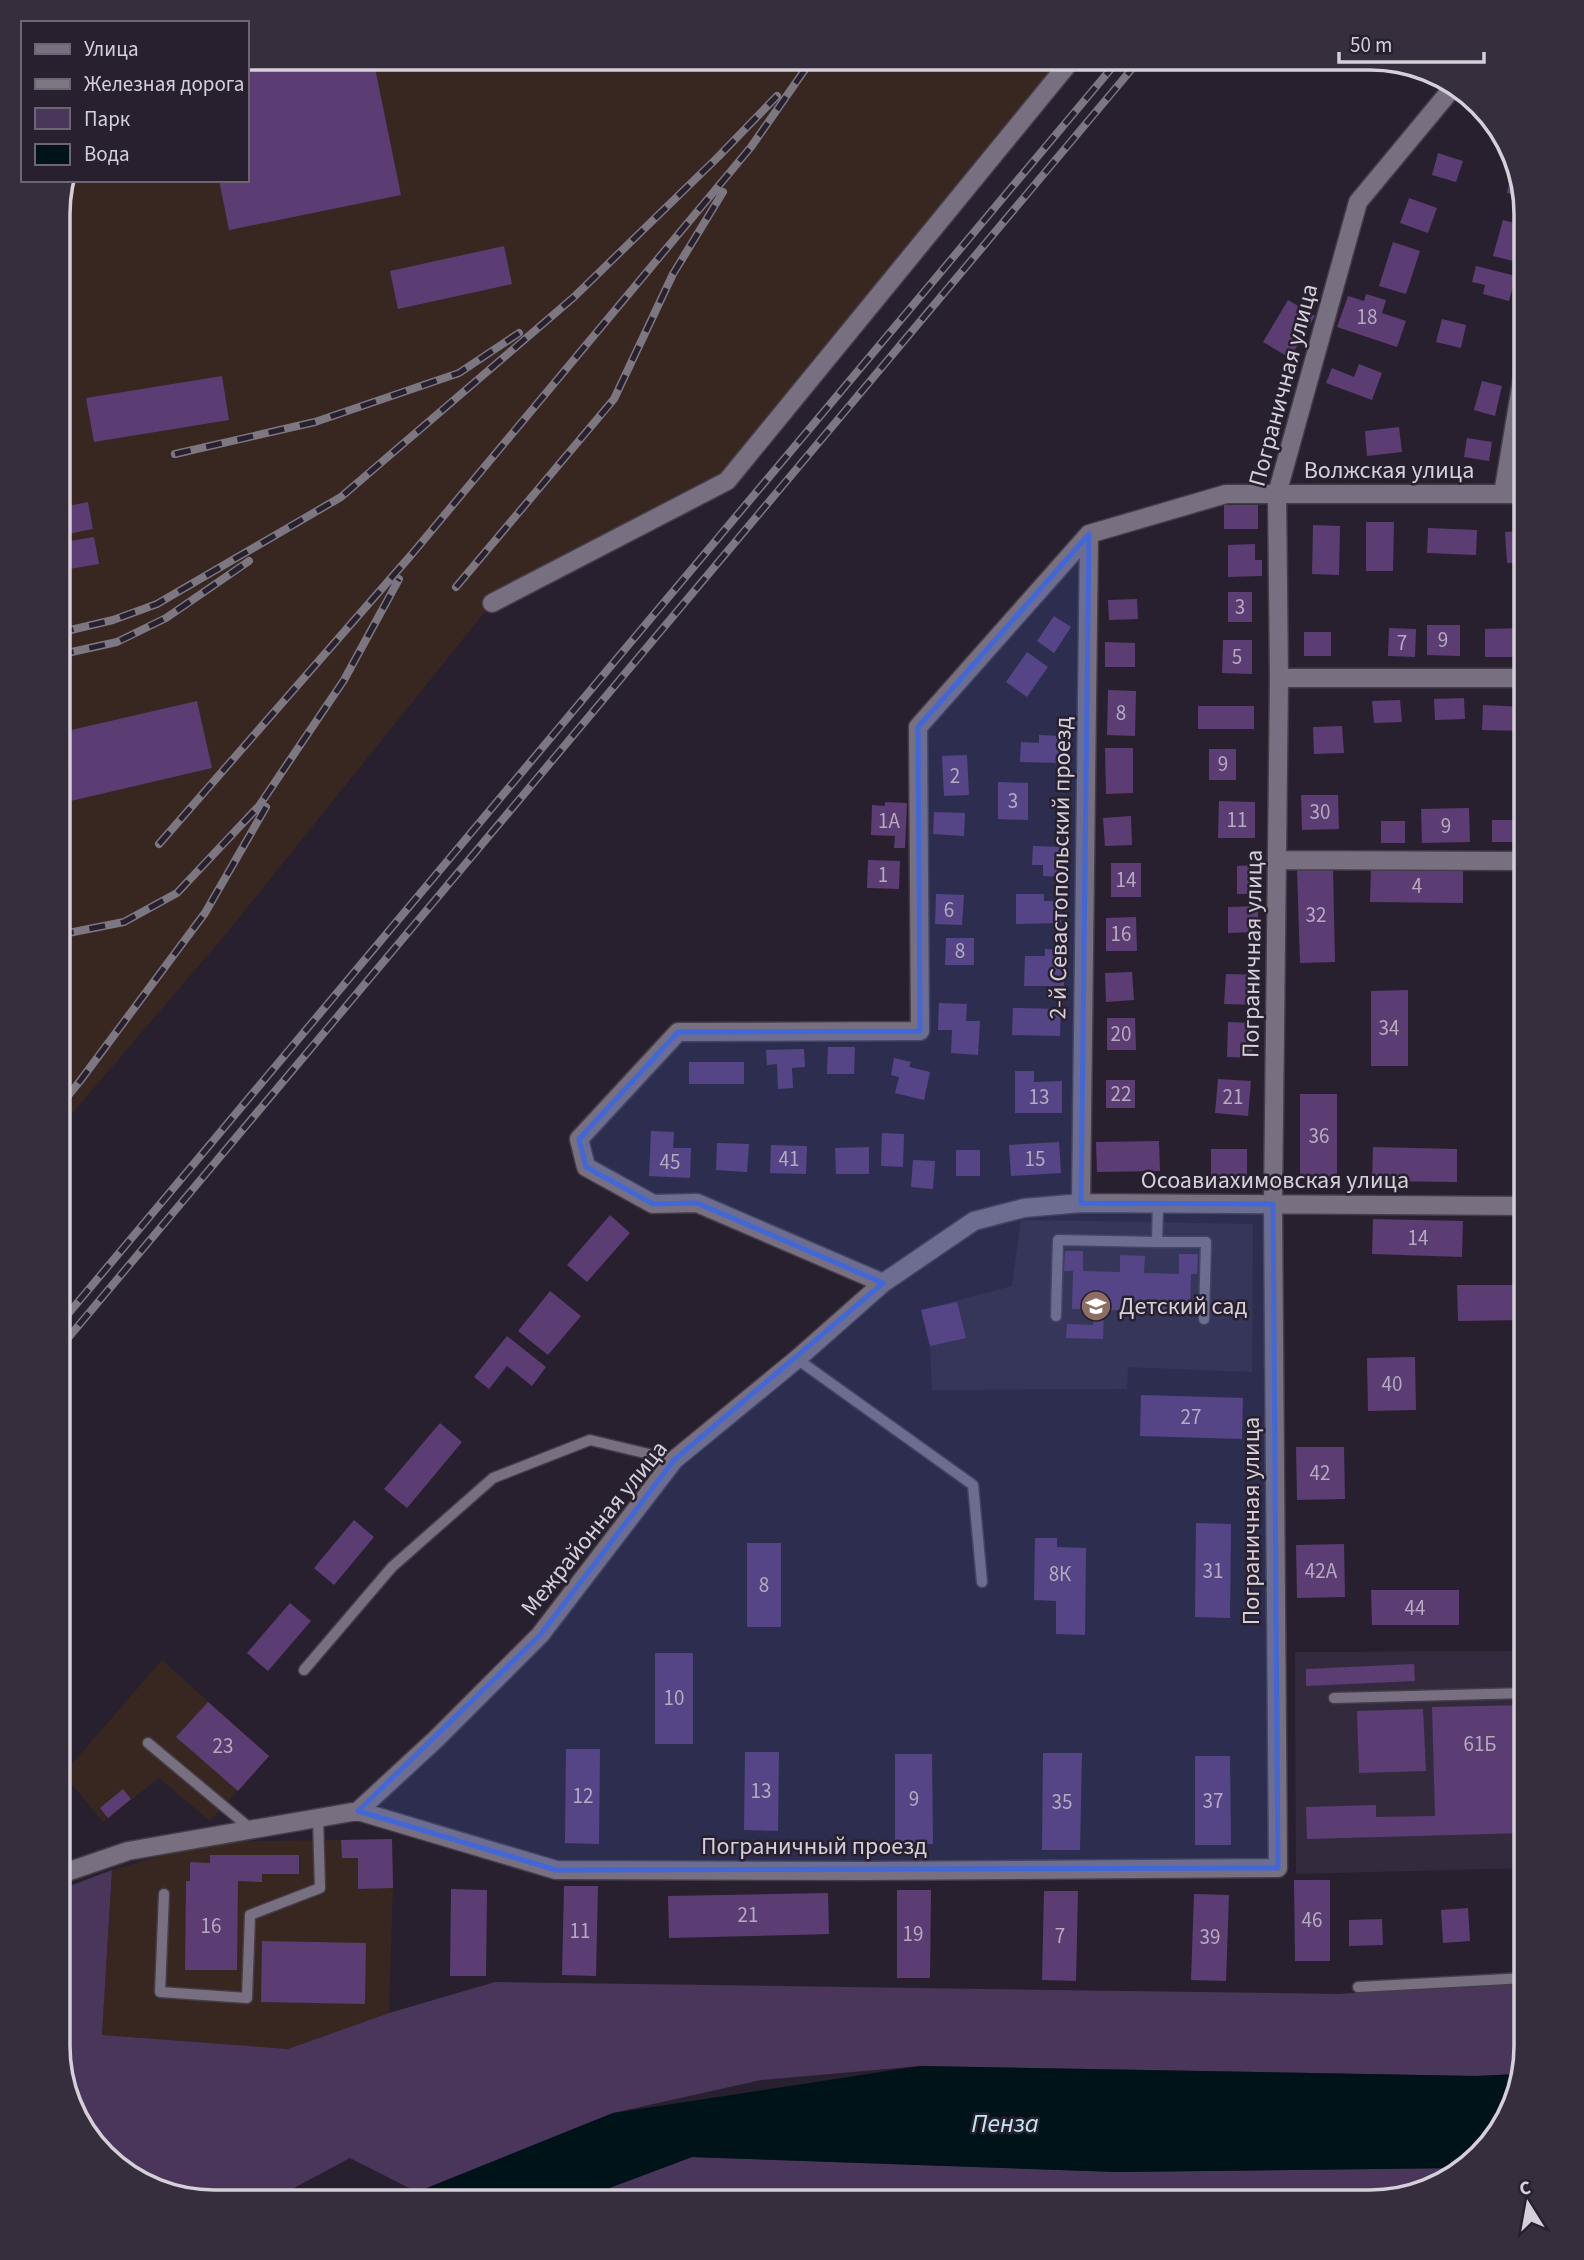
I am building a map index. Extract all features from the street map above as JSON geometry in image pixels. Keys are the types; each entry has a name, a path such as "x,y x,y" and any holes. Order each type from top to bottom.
{"street":[{"path":"492,603 727,481 1063,70"},
{"name":"Пограничная улица","path":"1278,1868 1273,1204 1278,860 1277,494 1358,202 1448,93"},
{"path":"1503,494 1514,428"},
{"name":"Волжская улица","path":"1089,534 1226,494 1514,494"},
{"path":"883,1283 697,1202 653,1204 586,1167 579,1139 678,1032 920,1031 918,727 1089,534"},
{"name":"2-й Севастопольский проезд","path":"1081,1203 1089,534"},
{"path":"1279,678 1514,678"},
{"path":"1278,860 1514,861"},
{"name":"Осоавиахимовская улица","path":"1024,1208 1081,1203 1514,1206"},
{"name":"Межрайонная улица","path":"358,1811 436,1739 540,1635 674,1460 797,1359 883,1283 974,1221 1024,1208"},
{"path":"70,1871 128,1852 358,1811"},
{"name":"Пограничный проезд","path":"358,1811 556,1870 1278,1868"}],"lane":[{"path":"1157,1242 1158,1204"},
{"path":"1056,1316 1058,1240 1206,1242 1204,1319"},
{"path":"797,1359 973,1485 982,1582"},
{"path":"304,1670 392,1567 493,1478 590,1440 674,1460"},
{"path":"1334,1698 1514,1693"},
{"path":"148,1743 252,1830"},
{"path":"164,1894 160,1992 247,1998 250,1915 320,1888 318,1818"},
{"path":"1359,1987 1514,1979"}],"highlighted area":[{"path":"1089,534 1081,1203 1273,1204 1278,1868 556,1870 358,1811 540,1635 674,1460 883,1283 697,1203 653,1204 586,1167 579,1139 678,1032 920,1031 918,727"}],"shaded area":[{"path":"248,70 1063,70 727,481 492,603 226,934 70,1116 70,205 74,182 248,182"},
{"name":"Детский сад","path":"1021,1220 1253,1224 1252,1372 1128,1367 1127,1389 932,1390 930,1346 921,1310 1012,1286"},
{"path":"1514,1651 1514,1868 1296,1874 1295,1652"},
{"path":"162,1660 269,1756 210,1821 159,1778 103,1822 70,1782 70,1766"},
{"path":"392,1839 389,2013 288,2049 102,2035 112,1870 209,1842"}],"green space":[{"path":"112,1870 102,2035 288,2049 389,2013 495,1982 1338,1994 1514,1984 1513,2064 1511,2074 1476,2076 920,2066 761,2080 613,2113 422,2190 413,2190 350,2158 290,2190 205,2190 168,2182 142,2171 126,2160 100,2134 81,2101 71,2064 70,2046 70,1886"},
{"path":"692,2157 1118,2172 1446,2168 1407,2185 1370,2190 604,2190"}],"water":[{"name":"Пенза","path":"920,2066 1476,2076 1511,2074 1503,2101 1484,2134 1472,2148 1446,2168 1118,2172 692,2157 604,2190 422,2190 613,2113"}],"building":[{"path":"248,70 375,70 401,195 229,230 219,182 248,182"},
{"path":"1438,153 1463,161 1456,182 1432,175"},
{"path":"1510,180 1513,194 1507,193"},
{"path":"1409,198 1437,208 1428,233 1400,223"},
{"path":"1503,220 1514,223 1514,261 1493,256"},
{"path":"1393,242 1420,251 1406,294 1379,286"},
{"path":"504,246 512,284 398,309 390,271"},
{"path":"1476,266 1514,276 1509,301 1483,294 1485,285 1472,282"},
{"path":"1366,294 1386,300 1382,313 1406,321 1397,347 1337,327 1348,296 1364,301"},
{"path":"1288,300 1315,316 1290,358 1263,342"},
{"path":"1442,319 1466,325 1461,348 1436,342"},
{"path":"1359,364 1382,373 1372,400 1326,383 1332,368 1354,377"},
{"path":"222,376 229,420 94,442 86,398"},
{"path":"1482,381 1502,386 1495,416 1474,410"},
{"path":"1399,427 1402,452 1367,456 1365,431"},
{"path":"1467,438 1492,442 1489,461 1464,457"},
{"path":"88,502 93,529 70,534 70,506"},
{"path":"1224,505 1258,505 1258,529 1224,529"},
{"path":"1366,522 1394,522 1393,571 1366,571"},
{"path":"1313,525 1340,526 1339,575 1312,574"},
{"path":"1428,528 1477,530 1476,555 1427,553"},
{"path":"1505,532 1514,532 1514,563 1507,563"},
{"path":"94,537 99,564 70,569 70,541"},
{"path":"1255,544 1255,560 1262,560 1262,576 1228,577 1228,545"},
{"path":"1228,592 1252,592 1252,622 1228,622"},
{"path":"1137,599 1138,619 1109,620 1108,600"},
{"path":"1054,616 1071,627 1054,653 1037,641"},
{"path":"1427,625 1460,625 1460,656 1427,655"},
{"path":"1389,628 1416,629 1415,657 1388,656"},
{"path":"1514,628 1514,657 1485,657 1485,629"},
{"path":"1304,632 1331,632 1331,656 1304,656"},
{"path":"1223,640 1252,640 1252,674 1222,673"},
{"path":"1105,642 1135,643 1135,667 1105,667"},
{"path":"1027,652 1048,667 1027,697 1006,682"},
{"path":"1108,690 1136,691 1135,736 1107,735"},
{"path":"1464,698 1465,719 1435,720 1434,699"},
{"path":"1400,700 1402,722 1374,723 1372,701"},
{"path":"197,701 212,768 70,801 70,730"},
{"path":"1483,705 1514,706 1514,731 1482,730"},
{"path":"1198,706 1254,706 1254,729 1198,729"},
{"path":"1342,726 1344,753 1314,754 1313,727"},
{"path":"1039,735 1061,736 1060,763 1020,762 1021,742 1039,743"},
{"path":"1105,748 1133,748 1133,793 1106,794"},
{"path":"1209,749 1236,749 1236,780 1209,780"},
{"path":"967,755 969,795 944,796 942,756"},
{"path":"998,782 1028,783 1028,820 998,819"},
{"path":"1301,795 1338,795 1339,829 1302,830"},
{"path":"1219,801 1255,802 1255,838 1218,838"},
{"path":"885,802 907,803 905,848 894,848 895,836 871,835 872,805 885,806"},
{"path":"1469,808 1470,842 1422,843 1421,809"},
{"path":"934,812 965,813 964,836 933,834"},
{"path":"1131,816 1132,845 1105,846 1103,818"},
{"path":"1492,820 1514,820 1514,842 1492,842"},
{"path":"1381,821 1405,821 1405,843 1381,843"},
{"path":"1033,846 1062,847 1061,877 1043,876 1043,865 1032,865"},
{"path":"868,860 900,861 899,889 867,888"},
{"path":"1111,863 1141,863 1141,897 1111,897"},
{"path":"1257,865 1257,894 1237,894 1237,866"},
{"path":"1333,868 1335,962 1300,963 1297,869"},
{"path":"1371,868 1463,870 1463,903 1370,902"},
{"path":"936,894 964,895 962,925 935,924"},
{"path":"1016,894 1044,894 1044,901 1061,901 1061,923 1016,924"},
{"path":"1258,906 1258,932 1228,933 1228,907"},
{"path":"1136,917 1137,951 1106,951 1106,918"},
{"path":"946,938 974,938 974,965 945,965"},
{"path":"1045,949 1064,950 1064,986 1024,986 1025,956 1045,956"},
{"path":"1132,972 1134,1000 1106,1002 1105,973"},
{"path":"1226,974 1259,975 1258,1005 1224,1004"},
{"path":"1408,990 1408,1066 1371,1066 1371,991"},
{"path":"939,1003 967,1004 966,1021 980,1021 978,1055 951,1053 952,1030 938,1030"},
{"path":"1013,1008 1061,1009 1060,1036 1012,1035"},
{"path":"1107,1018 1135,1018 1136,1050 1107,1050"},
{"path":"1228,1022 1253,1023 1252,1058 1227,1057"},
{"path":"828,1047 855,1047 854,1074 827,1074"},
{"path":"804,1049 805,1067 792,1068 793,1088 778,1089 777,1064 767,1065 766,1050"},
{"path":"894,1058 911,1062 909,1067 930,1072 924,1100 895,1093 899,1077 891,1075"},
{"path":"689,1062 744,1062 744,1084 689,1084"},
{"path":"1015,1071 1034,1071 1034,1082 1062,1081 1062,1113 1015,1113"},
{"path":"1218,1079 1251,1081 1248,1116 1215,1113"},
{"path":"1106,1080 1135,1080 1135,1108 1106,1108"},
{"path":"1300,1094 1337,1094 1337,1178 1300,1178"},
{"path":"651,1131 674,1132 673,1148 691,1148 690,1178 649,1176"},
{"path":"882,1133 904,1134 903,1167 881,1166"},
{"path":"1159,1141 1160,1171 1097,1172 1096,1142"},
{"path":"1059,1142 1061,1173 1011,1176 1009,1145"},
{"path":"717,1143 749,1144 747,1172 716,1170"},
{"path":"771,1145 807,1146 806,1174 770,1173"},
{"path":"869,1147 869,1174 836,1174 835,1148"},
{"path":"1373,1147 1457,1149 1457,1182 1372,1181"},
{"path":"1211,1149 1247,1149 1247,1178 1211,1177"},
{"path":"956,1150 980,1150 980,1176 956,1176"},
{"path":"913,1160 935,1161 933,1189 911,1187"},
{"path":"610,1215 630,1233 587,1282 567,1265"},
{"path":"1373,1219 1463,1221 1462,1257 1372,1254"},
{"path":"1065,1251 1083,1251 1083,1271 1120,1272 1120,1255 1145,1256 1144,1273 1179,1274 1179,1254 1198,1254 1197,1274 1191,1274 1190,1312 1104,1310 1103,1339 1066,1338 1067,1324 1093,1325 1094,1309 1072,1309 1073,1271 1064,1271"},
{"path":"1457,1285 1514,1285 1514,1320 1458,1321"},
{"path":"550,1291 581,1316 548,1355 518,1331"},
{"path":"957,1302 966,1338 930,1346 921,1310"},
{"path":"507,1336 546,1367 532,1386 507,1366 489,1389 474,1377"},
{"path":"1415,1357 1416,1410 1368,1411 1367,1358"},
{"path":"1141,1395 1243,1398 1242,1439 1140,1436"},
{"path":"440,1423 462,1442 407,1508 384,1489"},
{"path":"1296,1447 1344,1447 1345,1499 1297,1500"},
{"path":"354,1520 374,1537 334,1585 314,1568"},
{"path":"1196,1523 1231,1524 1230,1618 1195,1617"},
{"path":"1035,1538 1057,1538 1057,1547 1086,1548 1085,1635 1056,1634 1056,1601 1034,1600"},
{"path":"747,1543 781,1543 781,1627 747,1627"},
{"path":"1344,1544 1345,1597 1297,1598 1296,1545"},
{"path":"1371,1590 1459,1590 1459,1625 1372,1625"},
{"path":"290,1603 311,1621 268,1671 247,1653"},
{"path":"655,1653 693,1653 693,1744 655,1744"},
{"path":"1414,1664 1415,1681 1306,1686 1306,1669"},
{"path":"208,1702 269,1756 238,1791 176,1737"},
{"path":"1514,1705 1514,1833 1307,1839 1306,1807 1376,1805 1376,1817 1435,1816 1432,1707"},
{"path":"1423,1709 1426,1771 1359,1773 1357,1711"},
{"path":"566,1749 600,1749 599,1844 565,1843"},
{"path":"745,1752 779,1752 778,1831 744,1830"},
{"path":"1043,1753 1082,1753 1080,1850 1042,1850"},
{"path":"895,1754 932,1754 933,1844 895,1844"},
{"path":"1195,1756 1230,1756 1231,1845 1195,1845"},
{"path":"123,1789 131,1799 108,1818 100,1808"},
{"path":"392,1839 393,1888 358,1889 358,1858 342,1858 341,1840"},
{"path":"210,1855 299,1855 299,1874 262,1874 262,1882 238,1881 237,1970 185,1970 186,1881 190,1881 190,1862 210,1863"},
{"path":"1294,1880 1330,1880 1330,1961 1295,1961"},
{"path":"564,1886 598,1886 596,1976 562,1975"},
{"path":"451,1889 487,1890 486,1976 450,1976"},
{"path":"897,1890 931,1890 930,1978 897,1978"},
{"path":"1044,1891 1078,1891 1076,1981 1042,1980"},
{"path":"828,1893 829,1934 669,1938 668,1896"},
{"path":"1194,1894 1229,1895 1226,1981 1191,1980"},
{"path":"1468,1908 1470,1941 1443,1943 1441,1910"},
{"path":"1382,1919 1383,1945 1349,1946 1349,1920"},
{"path":"262,1941 366,1943 365,2004 261,2002"}],"railway":[{"path":"159,844 412,554 751,147 805,70"},
{"path":"70,1312 1110,70"},
{"path":"70,1336 1131,70"},
{"path":"70,630 113,620 157,604 341,497 574,297 777,96"},
{"path":"456,587 614,399 673,274 723,192"},
{"path":"175,454 315,422 459,373 519,333"},
{"path":"70,652 117,642 166,618 249,561"},
{"path":"70,933 124,922 177,893 259,806 344,680 399,579"},
{"path":"70,1093 205,913 266,807"}],"place":[{"name":"Детский сад","path":"1096,1306"}]}
